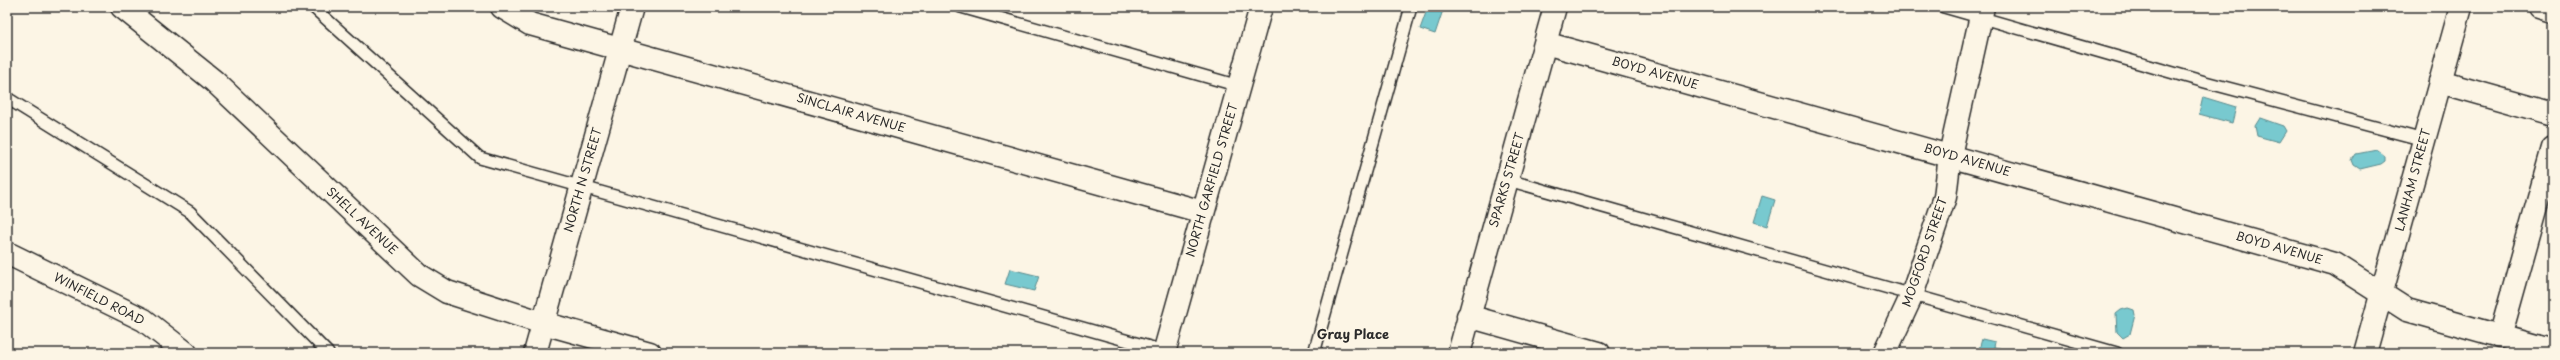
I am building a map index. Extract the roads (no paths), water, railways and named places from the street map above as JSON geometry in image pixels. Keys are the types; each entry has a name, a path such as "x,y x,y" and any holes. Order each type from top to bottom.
{"street":[{"name":"SHELL AVENUE","path":"122,7 214,81 420,275 447,292 543,323 650,353"},
{"name":"SINCLAIR AVENUE","path":"502,7 530,24 1203,212"},
{"name":"NORTH N STREET","path":"535,353 632,7"},
{"name":"NORTH GARFIELD STREET","path":"1164,352 1261,7"},
{"name":"SPARKS STREET","path":"1458,353 1508,180 1555,7"},
{"name":"LANHAM STREET","path":"2365,353 2461,7"},
{"path":"2540,7 2553,11"},
{"name":"MOGFORD STREET","path":"1885,353 1912,295 1945,197 1950,155 1982,12"},
{"name":"BOYD AVENUE","path":"1545,43 1950,155 2335,264 2381,295 2407,310 2553,352"},
{"path":"2440,82 2553,114"},
{"path":"2500,337 2553,148"},
{"name":"WINFIELD ROAD","path":"7,254 144,320 186,353"},
{"path":"1468,316 1598,353"}],"lane":[{"path":"313,7 480,158 1164,352"},
{"path":"961,7 1239,86"},
{"path":"1314,353 1411,7"},
{"path":"1944,7 1982,12 2205,82 2424,140"},
{"path":"7,98 190,212 328,353"},
{"path":"1508,180 2117,353"}],"water":[{"path":"1428,7 1444,7 1435,34 1420,29"},
{"path":"2203,97 2236,107 2232,123 2199,114"},
{"path":"2260,118 2283,126 2286,131 2279,142 2257,136 2255,126"},
{"path":"2377,150 2385,156 2385,161 2381,164 2360,169 2354,165 2352,160 2356,154"},
{"path":"1762,196 1775,200 1767,226 1754,222"},
{"path":"1010,269 1039,276 1034,291 1005,284"},
{"path":"2128,308 2134,310 2135,315 2130,334 2123,338 2117,332 2116,314 2121,310"},
{"path":"1982,339 1995,342 1994,347 2000,348 1999,353 1978,353"}],"district":[{"name":"Gray Place","path":"1353,334"}]}
